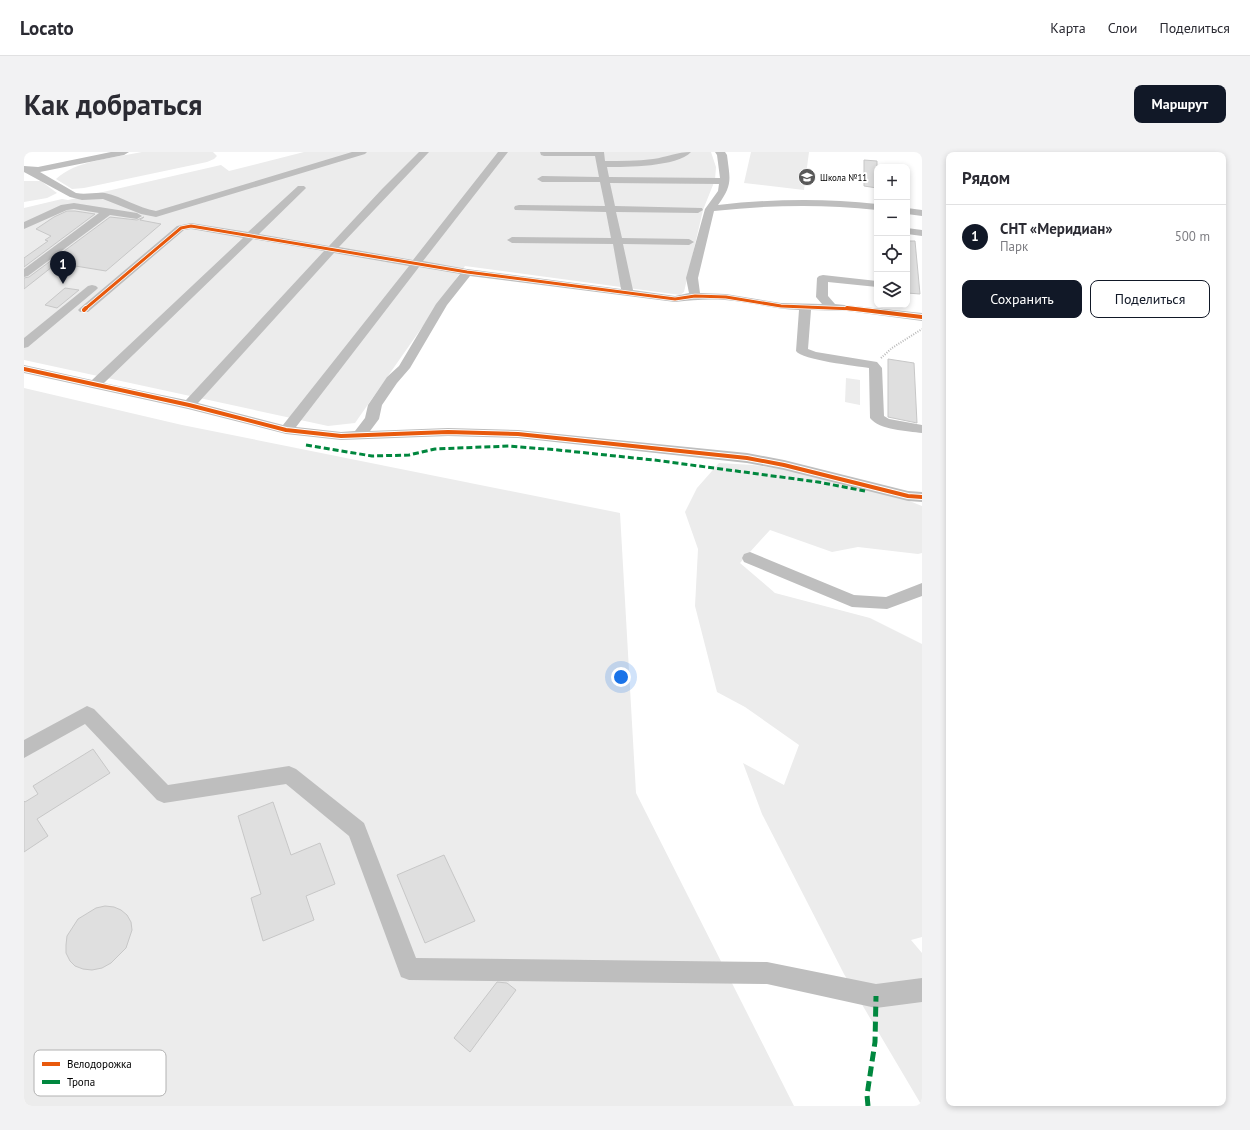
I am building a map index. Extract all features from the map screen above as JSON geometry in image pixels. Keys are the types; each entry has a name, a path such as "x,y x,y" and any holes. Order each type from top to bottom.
{"street":[{"path":"24,169 38,170 124,152"},
{"path":"24,169 40,176 73,195 82,197 103,196 115,199 145,212 156,214 362,152"},
{"path":"189,405 333,250 385,191 424,152"},
{"path":"286,430 503,152"},
{"path":"601,164 651,163 675,157 686,152"},
{"path":"720,152 722,155 728,191"},
{"path":"544,153 599,153 627,288"},
{"path":"542,179 604,179 728,191 748,204"},
{"path":"94,385 301,188"},
{"path":"695,296 692,278 710,208 728,191"},
{"path":"710,208 748,204 848,204 874,207"},
{"path":"24,226 69,206 79,206 171,221 172,224 110,274"},
{"path":"519,208 698,210"},
{"path":"24,274 108,211"},
{"path":"910,211 922,213"},
{"path":"84,310 180,228 191,226 467,272 627,288"},
{"path":"910,231 922,233"},
{"path":"512,240 689,242"},
{"path":"514,271 627,288 676,299 695,296 726,297 781,306 847,308 922,317"},
{"path":"359,435 372,419 375,405 392,380 404,368 442,304 467,272"},
{"path":"831,307 822,297 823,278 874,284"},
{"path":"24,344 98,284"},
{"path":"805,306 802,350 813,355 873,364 876,368 877,418 885,423 922,429"},
{"path":"24,369 189,405 286,430 341,436 448,432 518,434 747,458 784,465 908,496 922,497"},
{"path":"750,558 852,601 887,603 921,591"},
{"path":"24,750 87,714 164,794 289,775 357,830 409,969 767,973 876,996 922,990"}],"path":[{"path":"873,364 892,348 922,329"}],"shaded area":[{"path":"142,152 213,152 217,156 207,162 84,188 72,189 56,179 64,173 85,164"},
{"path":"304,152 711,152 716,167 715,180 703,210 684,292 680,295 465,266 355,423 328,426 24,360 24,208 62,199 68,200 221,165 229,171"},
{"path":"751,152 809,152 804,190 744,183"},
{"path":"24,181 41,181 57,193 47,198 24,202"},
{"path":"846,378 860,380 860,405 845,402"},
{"path":"24,388 182,425 620,513 636,793 794,1106 24,1106"},
{"path":"719,463 753,465 808,473 879,489 922,506 922,553 918,554 858,547 832,552 770,530 740,563 775,593 870,618 922,644 922,937 911,940 922,953 922,1106 844,974 762,814 743,763 784,785 799,745 745,707 717,692 695,606 698,549 685,512 697,488"}],"building":[{"path":"864,160 877,161 877,164 874,164 874,188 864,186"},
{"path":"67,211 95,214 24,267 24,258 48,241 45,240 51,236 36,229 54,217"},
{"path":"110,217 137,220 144,217 140,220 161,224 106,271 57,263 24,289 24,278 29,277"},
{"path":"910,241 915,241 920,294 910,293"},
{"path":"65,288 79,290 57,308 45,305"},
{"path":"888,359 914,363 917,423 888,417"},
{"path":"93,749 110,773 37,819 48,836 24,852 24,801 25,802 38,794 33,786"},
{"path":"273,802 291,855 320,843 335,884 306,896 314,920 263,941 251,898 261,894 238,816"},
{"path":"444,855 475,921 425,943 397,875"},
{"path":"105,906 114,907 121,910 127,915 131,922 132,930 126,948 111,963 102,968 92,970 75,966 70,961 66,953 67,936 78,919 96,908"},
{"path":"497,982 507,983 516,990 470,1052 454,1038"}],"marked path":[{"path":"306,445 372,456 409,455 435,449 509,446 558,450 654,460 818,482 865,491"},
{"path":"868,1106 867,1095 875,1042 876,996"}],"cycle path":[{"path":"84,310 181,228 191,226 467,272 675,299 695,296 726,297 781,306 847,308 922,317"},
{"path":"24,369 189,405 286,430 341,436 448,432 518,434 747,458 784,465 908,496 922,497"}],"place":[{"name":"Школа №11","path":"807,177"},
{"name":"СНТ «Меридиан»","path":"63,284"}]}
